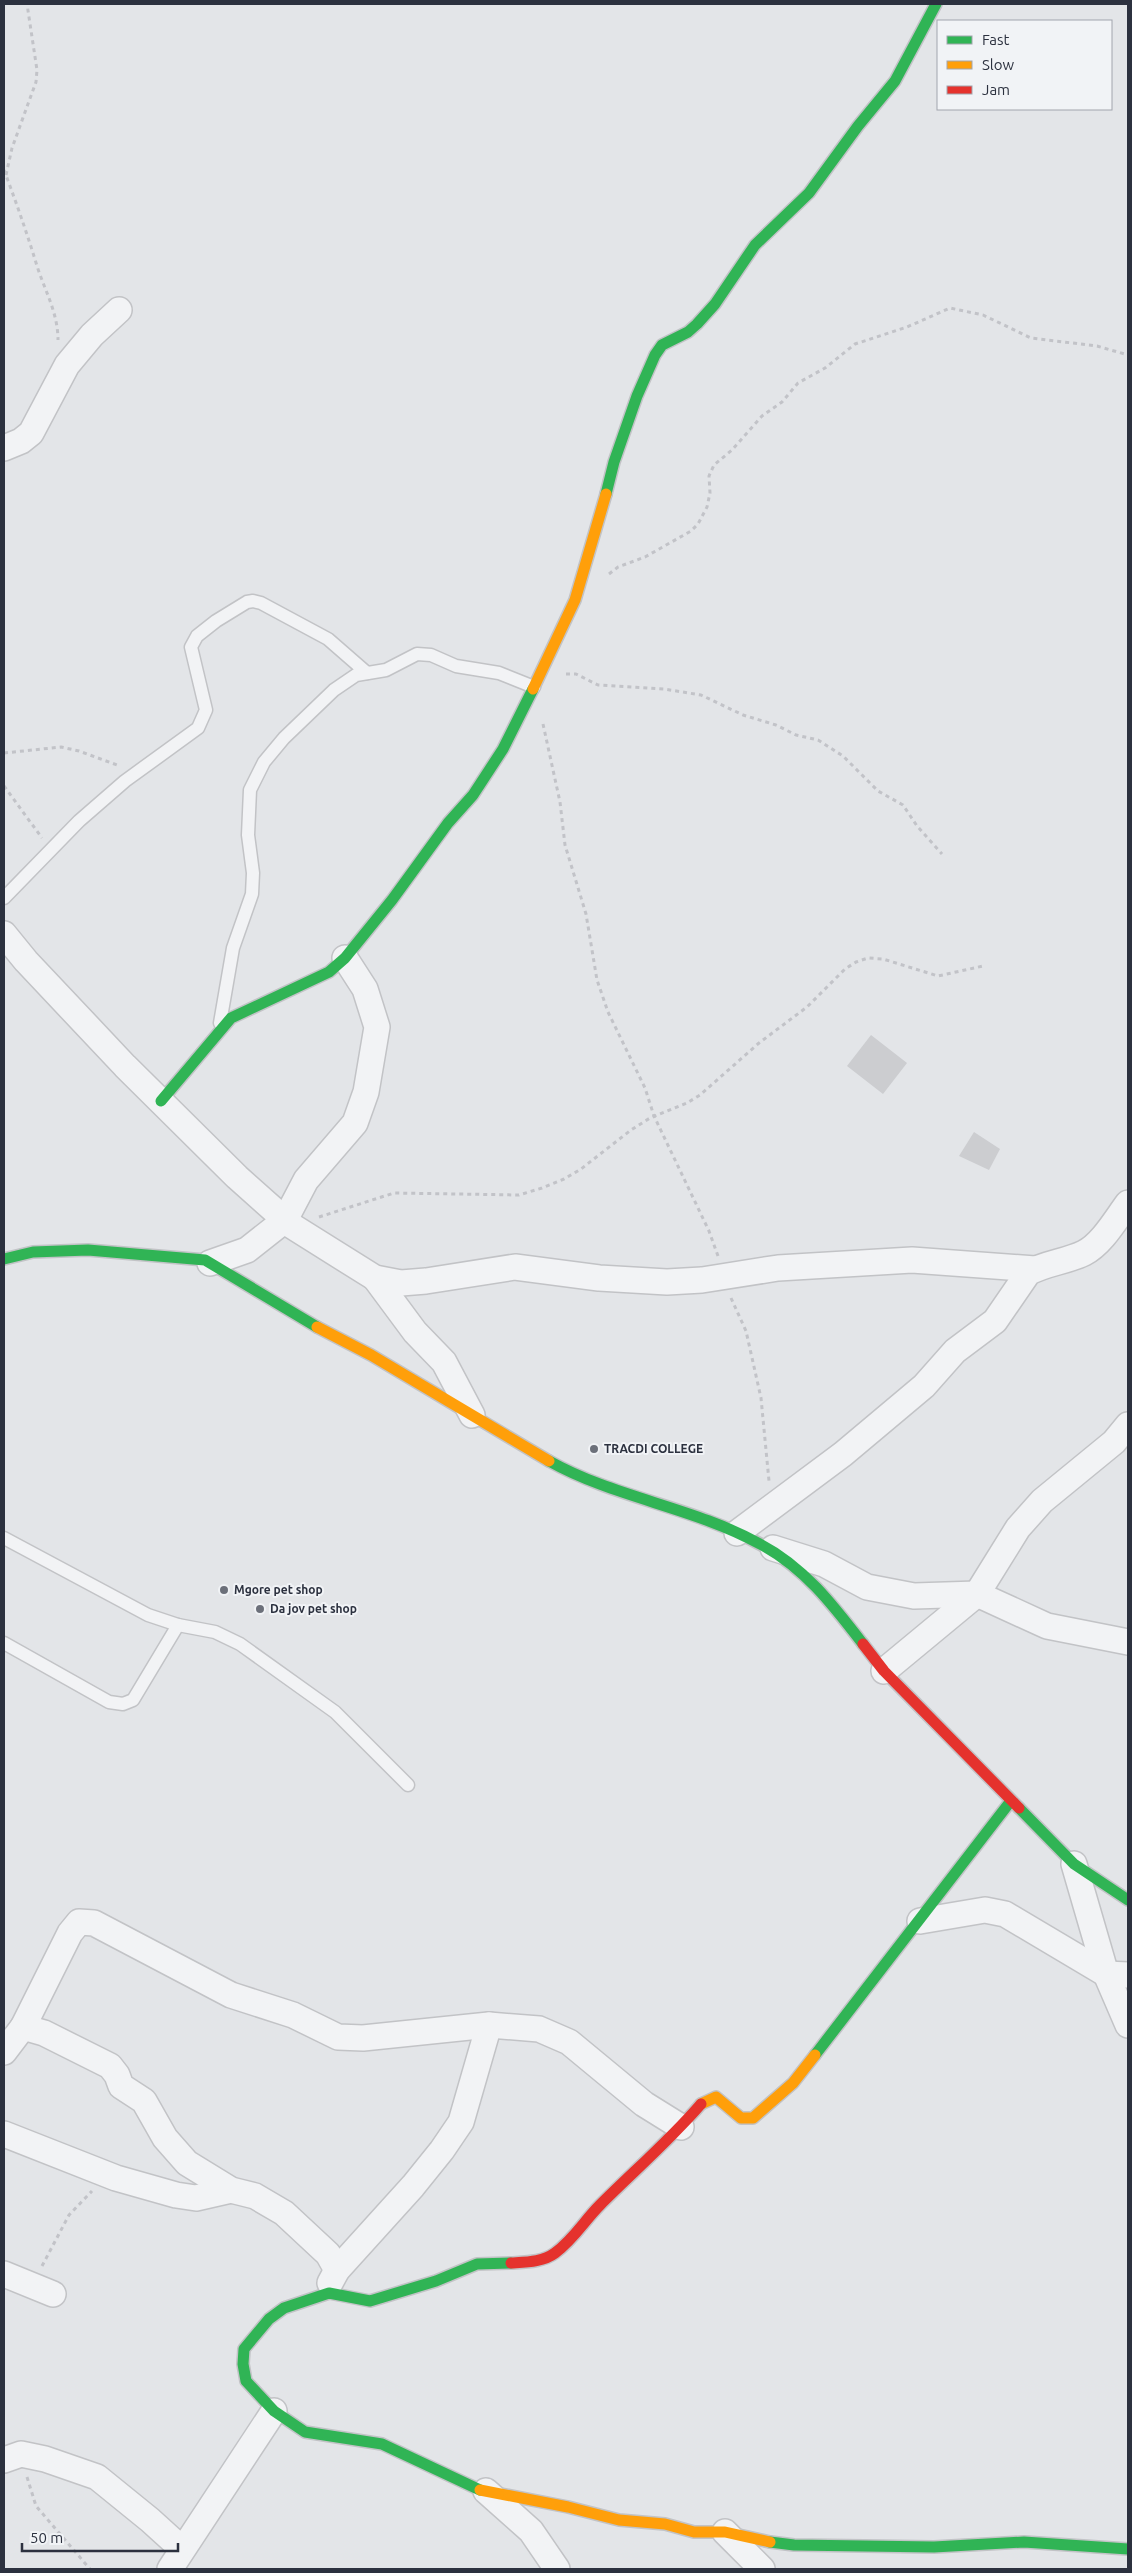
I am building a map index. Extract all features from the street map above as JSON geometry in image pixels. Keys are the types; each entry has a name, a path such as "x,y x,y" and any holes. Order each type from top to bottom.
{"street":[{"path":"161,1101 218,1030 246,1008 329,972 345,958 392,900 448,824 473,795 503,748 575,600 598,528 614,462 637,396 655,354 662,345 688,332 697,324 715,304 755,245 809,193 858,126 895,80 912,52 936,4"},
{"path":"4,448 21,441 30,433 61,376 92,335 119,310"},
{"path":"4,934 26,961 237,1177 288,1223 375,1278 415,1332 444,1362 472,1415"},
{"path":"210,1262 247,1250 288,1223 306,1180 355,1123 366,1092 376,1027 365,989 345,958"},
{"path":"737,1533 843,1454 924,1386 955,1351 995,1321 1021,1280 1035,1269 1084,1253 1097,1243 1128,1203"},
{"path":"4,1259 33,1252 88,1250 159,1257 197,1258 210,1262 314,1326 371,1354 511,1440 574,1475 715,1523 761,1544 824,1564 867,1587 914,1596 977,1594 1047,1626 1128,1642"},
{"path":"375,1278 401,1283 426,1282 515,1267 641,1281 693,1281 809,1265 912,1260 1035,1269"},
{"path":"884,1671 977,1594 1024,1521 1042,1501 1114,1442 1128,1425"},
{"path":"761,1544 796,1568 824,1594 884,1671 1010,1802 1074,1864 1128,1900"},
{"path":"1010,1802 920,1920 786,2089 753,2118 741,2118 716,2097 703,2101 681,2127 598,2207 579,2232 554,2254 544,2259 477,2264 436,2281 370,2301 329,2294 284,2308 269,2318 244,2349 243,2364 246,2381 274,2411 305,2432 382,2444 477,2489 568,2507 620,2520 665,2524 694,2532 725,2532 774,2543 794,2545 934,2547 1024,2542 1128,2549"},
{"path":"1074,1864 1117,1974 1128,2025"},
{"path":"920,1920 985,1910 1004,1914 1117,1974"},
{"path":"4,2052 23,2027 70,1933 79,1922 94,1923 231,1995 293,2015 338,2037 363,2038 490,2025 539,2029 569,2042 644,2104 681,2127"},
{"path":"329,2294 331,2281 337,2270 413,2186 442,2150 460,2122 490,2025"},
{"path":"23,2027 44,2033 110,2066 117,2075 121,2086 144,2102 175,2152 199,2172 230,2190 255,2196 284,2213 328,2254 337,2270"},
{"path":"4,2134 116,2178 196,2198 230,2190"},
{"path":"4,2274 42,2290"},
{"path":"12,2457 45,2459 97,2477 150,2520 176,2559 274,2411"},
{"path":"486,2491 531,2531 557,2569"},
{"path":"725,2532 762,2569"}],"lane":[{"path":"4,898 79,821 145,766 198,728 204,719 206,710 192,659 193,642 216,621 247,602 261,602 328,639 367,673"},
{"path":"218,1030 233,948 252,894 253,873 248,817 252,782 264,762 284,738 334,690 356,675 390,668 417,654 426,654 456,666 499,673 535,685"},
{"path":"4,1538 148,1615 178,1625 215,1632 256,1655 335,1712 408,1785"},
{"path":"4,1643 110,1702 122,1704 133,1700 178,1625"}],"path":[{"path":"6,175 12,148 36,82 38,70 27,4"},
{"path":"4,170 55,314 61,376"},
{"path":"603,579 618,567 645,556 691,531 698,524 707,507 710,494 709,476 714,465 738,444 762,416 782,402 798,383 825,368 854,344 901,330 950,308 983,314 1031,338 1097,346 1128,355"},
{"path":"769,1509 766,1438 761,1398 746,1331 724,1276 709,1231 654,1116 645,1088 608,1012 597,980 586,914 566,845 560,802 535,685 572,674 598,685 664,689 701,695 743,715 776,725 796,735 818,740 843,756 878,791 903,805 917,826 942,854"},
{"path":"4,753 18,750 61,747 79,751 119,766 145,766"},
{"path":"4,786 51,850"},
{"path":"288,1223 394,1193 519,1195 564,1179 631,1130 654,1116 687,1103 700,1095 759,1043 807,1007 845,969 856,962 868,958 883,959 938,976 983,966"},
{"path":"42,2290 69,2216 93,2191 116,2178"},
{"path":"12,2457 36,2506 90,2569"}],"building":[{"path":"871,1035 907,1063 883,1094 847,1066"},
{"path":"974,1132 1000,1149 989,1170 959,1156"}],"traffic: fast":[{"path":"606,494 614,462 637,396 655,355 662,345 688,332 697,324 715,304 755,245 809,193 858,126 895,81 936,4"},
{"path":"161,1101 231,1018 329,972 345,958 392,900 448,823 473,795 503,749 533,689"},
{"path":"4,1259 33,1252 88,1250 205,1260 317,1327"},
{"path":"549,1461 574,1474 600,1484 734,1531 776,1553 817,1588 863,1644"},
{"path":"815,2055 1010,1802"},
{"path":"1019,1808 1074,1864 1128,1900"},
{"path":"480,2490 382,2444 305,2432 274,2411 246,2381 243,2364 244,2349 269,2319 284,2308 329,2293 370,2301 436,2281 477,2264 511,2263"},
{"path":"770,2542 794,2545 934,2547 1024,2542 1128,2549"}],"traffic: slow":[{"path":"533,689 575,600 606,494"},
{"path":"317,1327 371,1355 549,1461"},
{"path":"701,2104 716,2097 741,2118 753,2118 793,2083 815,2055"},
{"path":"480,2490 568,2507 619,2520 665,2524 694,2532 725,2532 770,2542"}],"traffic: jam":[{"path":"863,1644 884,1671 1019,1808"},
{"path":"511,2263 545,2258 562,2248 600,2205 701,2104"}],"place":[{"name":"TRACDI COLLEGE","path":"594,1449"},
{"name":"Mgore pet shop","path":"224,1590"},
{"name":"Da jov pet shop","path":"260,1609"}]}
